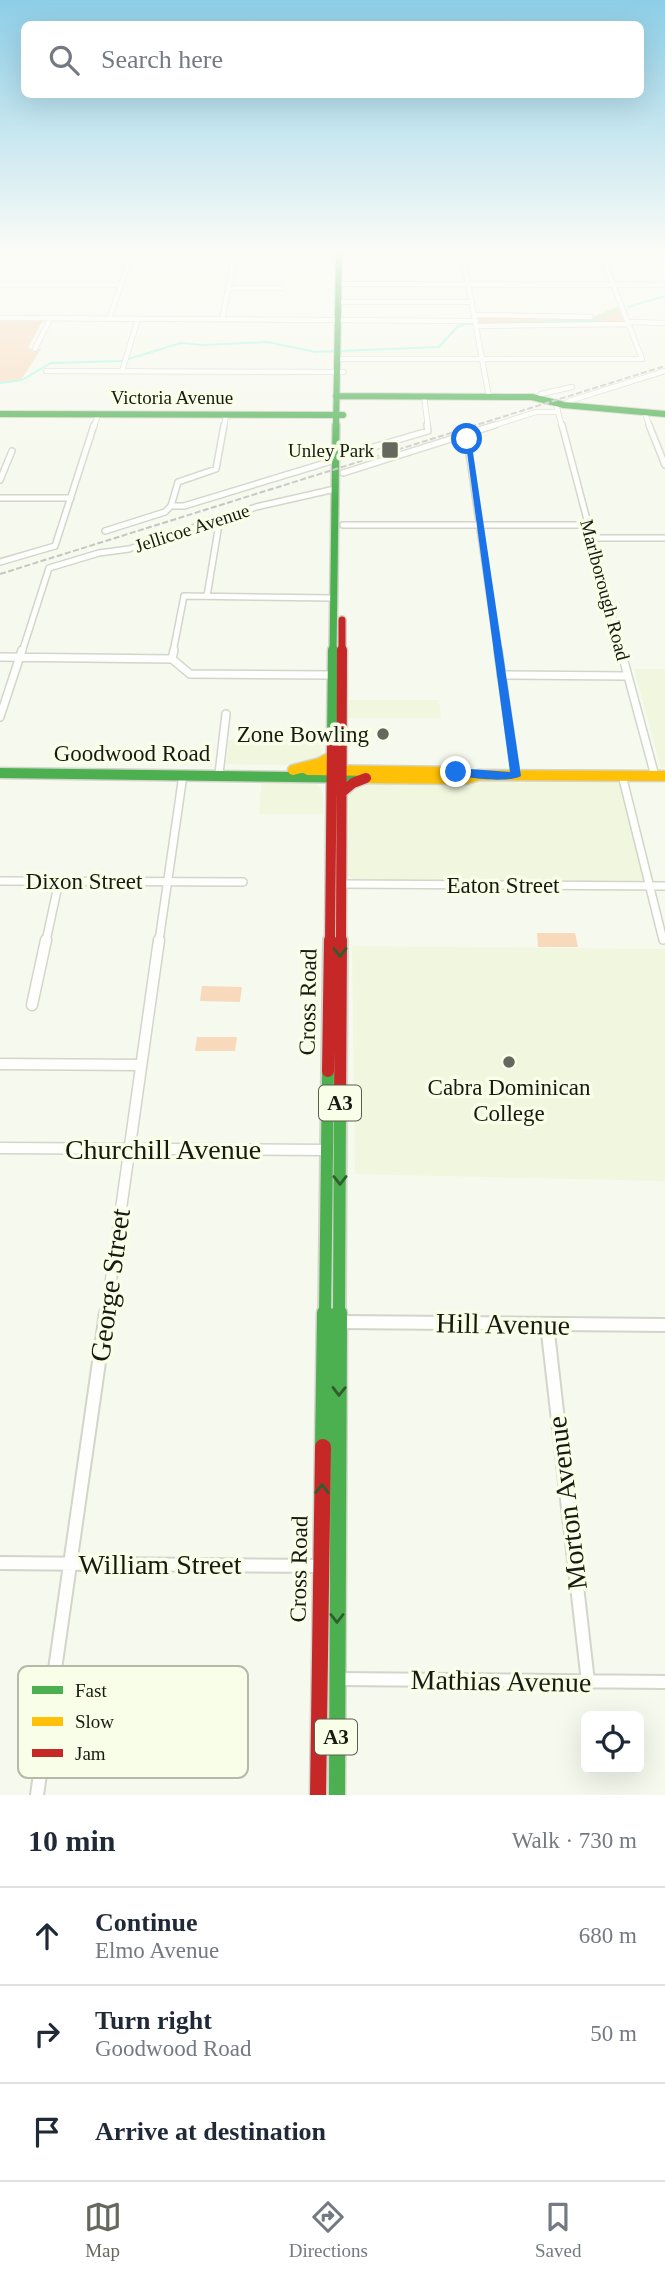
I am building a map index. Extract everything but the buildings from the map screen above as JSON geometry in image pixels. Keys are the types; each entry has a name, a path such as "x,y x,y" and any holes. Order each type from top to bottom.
{"main road":[{"name":"Cross Road","path":"339,525 335,489 339,458 341,335"},
{"path":"340,396 537,398 559,407 665,414"},
{"name":"Victoria Avenue","path":"0,414 339,415"},
{"name":"Cross Road","path":"337,1795 340,1150 331,802 336,774 339,525 343,473 339,458"},
{"path":"293,770 320,763 336,754 362,774 341,793"},
{"name":"Goodwood Road","path":"264,775 293,770 466,779 479,775 660,776"},
{"name":"Goodwood Road","path":"0,773 315,777 336,774"},
{"name":"Cross Road","path":"318,1795 326,1150 335,884 341,793 336,774"},
{"path":"315,777 323,785 331,802"},
{"path":"326,1150 340,1150"},
{"path":"324,1322 340,1322"},
{"path":"320,1566 337,1566"},
{"path":"319,1679 336,1679"}],"street":[{"path":"35,349 42,335"},
{"path":"122,371 133,335"},
{"path":"478,335 489,397"},
{"path":"340,355 639,360 643,356 635,335"},
{"path":"46,371 340,372"},
{"path":"343,473 559,407 569,401 665,371"},
{"path":"537,398 541,394 572,387"},
{"path":"171,506 184,506 428,431 424,396"},
{"name":"Marlborough Road","path":"559,407 628,676 660,776"},
{"path":"0,562 55,546 98,414"},
{"path":"645,414 665,465"},
{"path":"105,531 165,512 171,506 178,482 216,469 226,415"},
{"path":"464,434 467,439 516,776"},
{"path":"0,480 12,452"},
{"name":"Jellicoe Avenue","path":"20,657 49,568 99,553 129,549 256,507 272,507 319,491 335,489"},
{"path":"0,498 71,498"},
{"path":"207,596 220,518"},
{"path":"339,525 588,526"},
{"path":"591,538 665,538"},
{"path":"172,659 184,596 338,598"},
{"path":"0,657 172,659 190,674 336,675"},
{"path":"0,718 20,657"},
{"path":"501,674 628,676"},
{"path":"219,774 226,714"},
{"name":"George Street","path":"55,1666 183,775"},
{"path":"622,775 663,940"},
{"name":"Dixon Street","path":"0,881 243,882"},
{"path":"32,1005 60,881"},
{"name":"Eaton Street","path":"335,884 665,886"},
{"path":"0,1064 141,1065"},
{"name":"Churchill Avenue","path":"0,1147 326,1150"},
{"name":"Hill Avenue","path":"340,1322 665,1325"},
{"name":"Morton Avenue","path":"547,1324 588,1682"},
{"name":"William Street","path":"0,1563 320,1566"},
{"name":"Mathias Avenue","path":"336,1679 665,1682"}],"shaded area":[{"path":"0,335 35,335 28,348 41,349 21,380 0,382"},
{"path":"634,669 665,669 665,768 661,768"},
{"path":"349,700 439,700 441,718 349,718"},
{"path":"229,740 322,741 321,756 314,761 294,765 226,764"},
{"path":"262,780 311,781 320,787 323,814 259,814"},
{"path":"366,782 617,782 621,785 645,877 643,882 355,880 347,875 348,797 351,790"},
{"path":"537,933 575,933 578,947 538,947"},
{"name":"Cabra Dominican College","path":"352,946 665,949 665,1181 355,1174"},
{"path":"202,986 242,987 240,1002 200,1001"},
{"path":"197,1037 237,1037 235,1051 195,1051"}],"waterway":[{"path":"0,383 22,380 51,363 122,361 181,343 204,345 268,342 315,352 439,347 450,335"}],"railway":[{"path":"0,574 665,366"}],"traffic: fast":[{"path":"332,738 338,335"},
{"path":"336,396 532,397 564,405 665,414"},
{"path":"0,414 343,415"},
{"path":"0,773 367,778"},
{"path":"323,1447 328,1071"},
{"path":"337,1795 340,1101"}],"traffic: slow":[{"path":"293,770 320,763 331,757"},
{"path":"308,770 456,772"},
{"path":"367,778 466,779 479,775 665,776"}],"traffic: jam":[{"path":"340,1101 342,620"},
{"path":"328,1071 332,738"},
{"path":"341,793 353,783 366,778"},
{"path":"318,1795 323,1447"}],"place":[{"name":"Unley Park","path":"390,450"},
{"name":"Zone Bowling","path":"383,734"},
{"name":"Cabra Dominican College","path":"509,1062"}],"route":[{"path":"456,772 516,776 467,439"}]}
